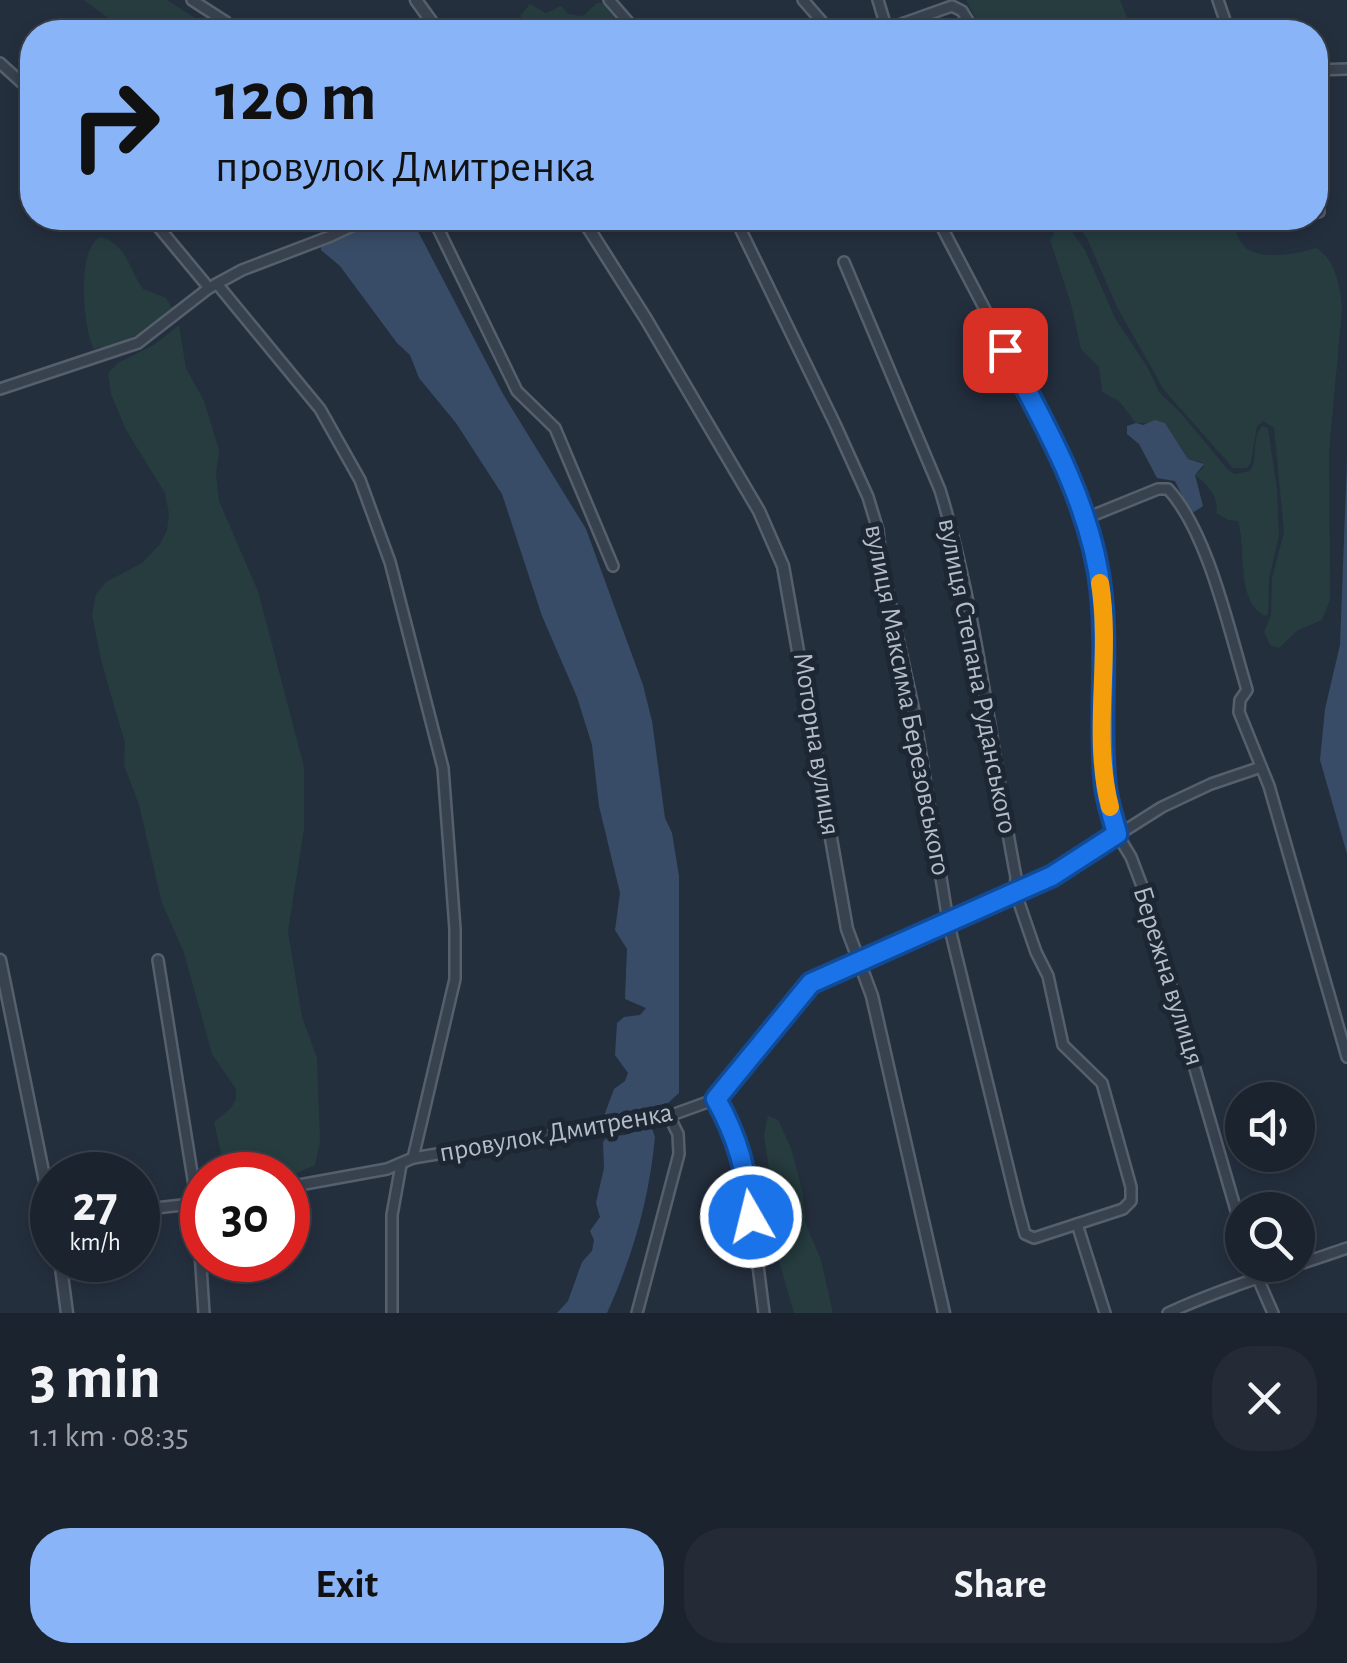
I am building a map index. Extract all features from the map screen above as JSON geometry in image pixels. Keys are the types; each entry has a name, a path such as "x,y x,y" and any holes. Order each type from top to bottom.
{"street":[{"path":"192,0 223,20"},
{"path":"609,0 626,20"},
{"path":"804,0 821,20"},
{"path":"912,20 947,7 957,7 968,20"},
{"path":"0,63 20,81"},
{"path":"162,230 320,409 360,480 390,562 443,768 455,928 455,979 413,1158"},
{"path":"0,389 138,342 242,270 344,230"},
{"path":"440,230 517,391 555,428 612,566"},
{"name":"Моторна вулиця","path":"590,230 646,318 776,544 797,634 841,901 872,996 944,1313"},
{"name":"вулиця Максима Березовського","path":"741,230 835,424 868,497 878,530 882,566 914,711 948,922 1025,1234 1034,1238 1078,1224"},
{"name":"Бережна вулиця","path":"943,230 1034,403 1084,519 1101,588 1105,787 1117,834 1142,886 1230,1192"},
{"name":"вулиця Степана Руданського","path":"844,262 913,422 952,529 1016,877 1015,891 1048,976 1064,1045 1099,1077 1109,1097 1131,1187 1128,1205 1078,1224"},
{"path":"1084,519 1158,489 1168,489 1206,556 1246,690 1240,700 1240,712 1261,767 1347,1058"},
{"path":"764,1313 748,1179 738,1142 716,1099 811,983 1064,870 1117,834 1210,784 1261,767"},
{"path":"0,960 4,1002 38,1152"},
{"path":"158,960 191,1152"},
{"name":"провулок Дмитренка","path":"310,1183 401,1165 413,1158 669,1116 716,1099"},
{"path":"637,1313 679,1154 678,1134 669,1116"},
{"path":"392,1313 392,1215 401,1165"},
{"path":"1078,1224 1105,1313"},
{"path":"1315,1259 1347,1248"},
{"path":"63,1282 67,1313"},
{"path":"203,1282 204,1313"},
{"path":"1168,1313 1244,1282"},
{"path":"1258,1282 1273,1313"}],"green space":[{"path":"84,0 167,0 198,20 111,20"},
{"path":"966,0 1120,0 1128,20 977,20"},
{"path":"605,2 619,20 520,20 530,4 546,13 561,6 568,14 583,16 597,3"},
{"path":"1055,230 1071,230 1085,250 1115,318 1159,392 1228,470 1234,474 1250,471 1259,431 1262,426 1268,428 1279,535 1265,616 1249,598 1238,521 1216,513 1214,497 1195,475 1204,467 1201,462 1188,459 1165,423 1136,423 1119,401 1102,392 1099,367 1081,349 1050,240"},
{"path":"1081,230 1236,230 1245,247 1260,254 1280,255 1316,248 1332,266 1342,309 1329,452 1330,600 1322,620 1298,630 1279,648 1270,645 1264,632 1271,615 1272,578 1284,532 1274,428 1263,421 1257,426 1251,462 1247,468 1233,468 1164,390 1117,307"},
{"path":"100,237 122,252 143,289 166,298 172,308 137,335 94,349 84,290 87,257"},
{"path":"179,325 186,368 204,401 219,450 219,501 258,591 304,767 304,829 288,931 302,1017 317,1058 320,1142 315,1165 310,1167 310,1152 221,1152 214,1122 231,1108 236,1089 212,1054 184,953 162,903 139,805 124,765 125,743 92,615 96,594 106,582 142,563 167,530 165,493 126,430 111,394 108,373 118,363 154,345"},
{"path":"768,1116 778,1120 791,1148 803,1194 805,1222 821,1260 833,1313 794,1313 769,1226 770,1177 764,1135"}],"water":[{"path":"355,230 417,230 503,394 586,529 643,685 652,721 665,818 672,833 679,876 679,1093 668,1103 612,1120 604,1116 614,1089 625,1081 628,1073 615,1055 617,1023 624,1017 640,1015 646,1008 625,999 627,949 615,930 620,893 599,806 592,745 577,697 542,616 502,494 456,423 419,378 410,355 340,266 321,250 321,245"},
{"path":"1155,420 1165,423 1188,459 1204,464 1195,475 1203,506 1194,512 1175,481 1157,478 1139,444 1127,434 1127,426"},
{"path":"1347,461 1347,854 1320,760 1325,709 1340,645"},
{"path":"651,1126 655,1137 644,1205 625,1270 607,1313 557,1313 568,1301 582,1262 592,1251 594,1240 590,1231 600,1217 596,1203 604,1168 603,1142 607,1137"}],"slow traffic":[{"path":"1100,583 1105,650 1102,728 1110,807"}],"route":[{"path":"751,1217 748,1179 738,1142 716,1099 799,995 826,974 894,949 1064,870 1117,834 1105,787 1105,650 1095,558 1058,456 1005,350"}]}
